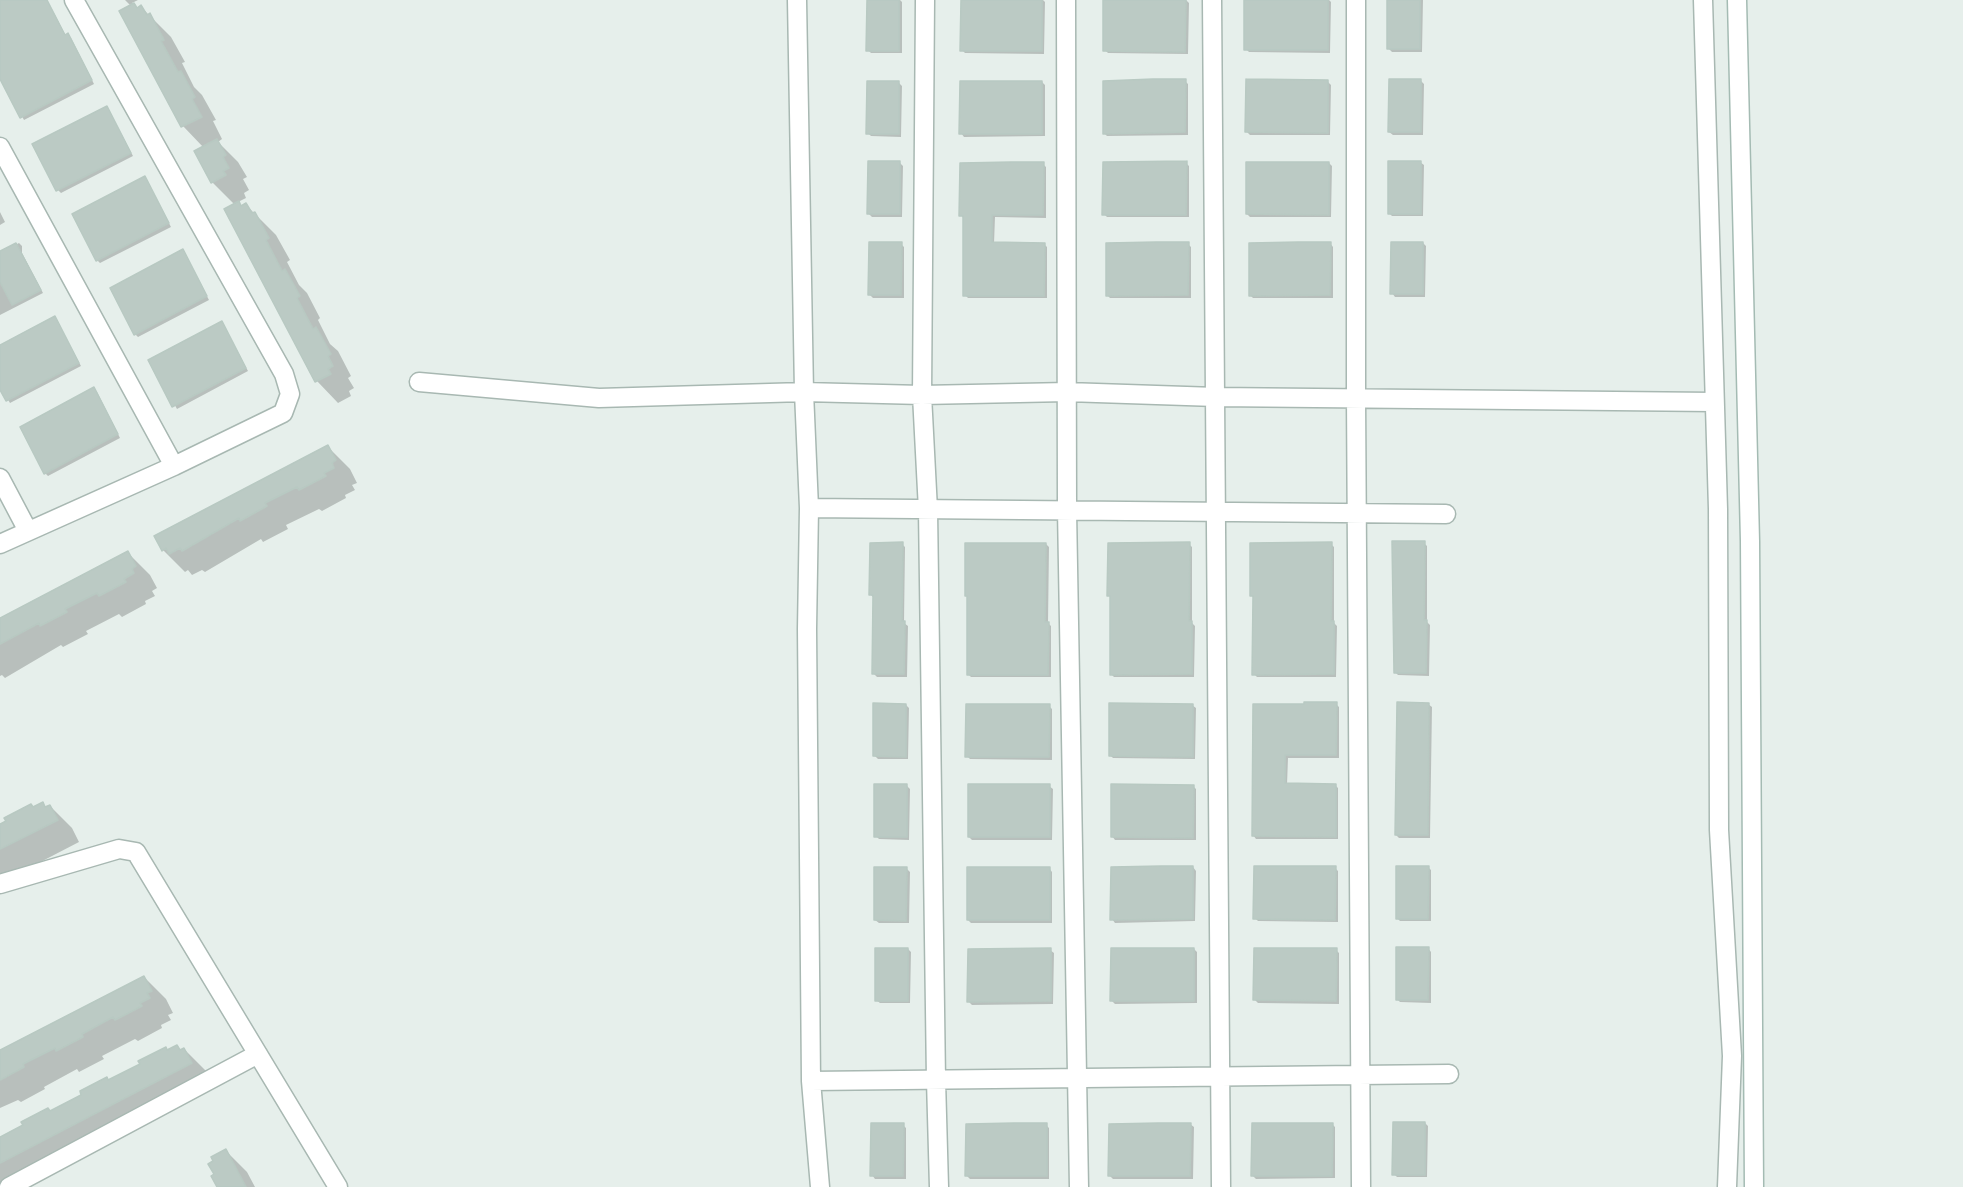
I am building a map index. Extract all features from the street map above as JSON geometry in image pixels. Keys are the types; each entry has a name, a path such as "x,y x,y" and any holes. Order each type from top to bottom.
{"street":[{"path":"0,544 174,466 283,413 290,394 284,374 74,0"},
{"path":"797,0 804,392 809,508 807,629 810,1081 820,1187"},
{"path":"925,0 922,395 928,510 939,1187"},
{"path":"1066,0 1067,510 1079,1187"},
{"path":"1212,0 1221,1187"},
{"path":"1356,0 1356,513 1361,1187"},
{"path":"1703,0 1718,545 1719,830 1732,1056 1726,1187"},
{"path":"1737,0 1750,541 1754,1187"},
{"path":"0,147 174,466"},
{"path":"419,382 599,398 804,392 922,395 1067,392 1216,397 1714,402"},
{"path":"0,478 28,531"},
{"path":"809,508 1446,514"},
{"path":"0,884 119,849 136,852 338,1187"},
{"path":"9,1187 258,1054"},
{"path":"810,1081 1449,1074"}],"building":[{"path":"0,0 47,0 65,35 68,33 92,80 20,118 0,79"},
{"path":"867,0 899,0 899,51 866,51"},
{"path":"961,0 1042,0 1042,51 960,51"},
{"path":"1103,0 1186,0 1185,52 1103,51"},
{"path":"1244,0 1328,0 1328,50 1244,50"},
{"path":"1387,0 1420,0 1420,49 1387,49"},
{"path":"134,3 137,8 141,5 147,15 150,13 164,40 161,41 195,97 192,99 202,117 181,127 119,11"},
{"path":"1186,79 1185,132 1103,134 1103,81"},
{"path":"1246,79 1328,80 1328,133 1245,132"},
{"path":"1389,79 1421,79 1421,132 1388,132"},
{"path":"867,81 899,81 899,134 866,134"},
{"path":"960,81 1042,81 1042,134 959,134"},
{"path":"107,106 131,153 56,191 32,144"},
{"path":"217,139 226,155 223,157 229,168 223,171 226,175 211,183 194,151"},
{"path":"868,161 900,161 900,214 867,214"},
{"path":"1187,161 1186,215 1102,215 1103,162"},
{"path":"1388,161 1421,161 1421,214 1388,214"},
{"path":"1044,162 1043,215 992,215 992,242 1045,243 1044,296 963,296 963,216 959,216 960,163"},
{"path":"1246,162 1329,162 1329,215 1246,214"},
{"path":"145,176 169,223 96,261 72,214"},
{"path":"239,201 241,206 246,203 252,213 255,212 269,238 266,240 282,271 285,269 300,296 297,298 313,329 316,327 331,354 328,356 333,366 328,369 331,374 315,382 224,209"},
{"path":"869,242 902,242 901,295 868,295"},
{"path":"1189,242 1188,295 1106,296 1106,243"},
{"path":"1331,242 1330,295 1249,296 1249,243"},
{"path":"1391,242 1423,242 1423,294 1390,294"},
{"path":"16,243 41,290 12,305 0,282 0,251"},
{"path":"183,249 207,296 134,335 110,288"},
{"path":"55,316 79,363 6,401 0,390 0,345"},
{"path":"222,321 246,368 172,407 148,360"},
{"path":"94,387 118,434 44,474 20,427"},
{"path":"328,445 336,460 332,463 334,468 324,473 326,476 299,490 297,487 265,503 267,506 240,521 239,518 182,551 180,548 169,554 166,548 162,551 154,536"},
{"path":"1392,541 1425,541 1426,673 1394,673"},
{"path":"903,542 904,674 872,674 873,595 869,595 870,543"},
{"path":"1190,542 1189,621 1192,621 1192,674 1110,675 1110,596 1107,596 1108,543"},
{"path":"1332,542 1331,621 1334,621 1334,674 1252,675 1253,596 1250,596 1250,543"},
{"path":"965,543 1046,543 1045,622 1049,622 1048,675 967,675"},
{"path":"128,551 136,566 132,569 134,573 124,579 126,582 99,596 97,593 65,609 67,612 40,626 39,623 0,644 0,618"},
{"path":"1304,702 1337,702 1336,755 1285,755 1285,783 1336,784 1336,837 1252,836 1253,704 1304,704"},
{"path":"1397,702 1429,703 1428,835 1395,835"},
{"path":"873,703 906,704 906,757 873,756"},
{"path":"1109,703 1193,704 1193,757 1109,756"},
{"path":"966,704 1050,704 1049,757 965,757"},
{"path":"874,784 907,784 907,837 874,837"},
{"path":"968,784 1050,784 1050,837 968,837"},
{"path":"1111,784 1194,785 1193,838 1111,837"},
{"path":"43,802 45,807 50,805 58,820 0,849 0,824 6,821 4,818 31,804 33,807"},
{"path":"1193,866 1193,919 1110,920 1111,867"},
{"path":"1254,866 1336,866 1335,920 1253,919"},
{"path":"1396,866 1429,866 1428,919 1396,919"},
{"path":"874,867 907,867 906,921 874,920"},
{"path":"967,867 1050,867 1050,920 967,920"},
{"path":"1396,947 1429,947 1428,1000 1396,1000"},
{"path":"875,948 908,948 908,1001 875,1001"},
{"path":"1051,948 1051,1001 967,1002 968,949"},
{"path":"1111,948 1194,948 1194,1001 1110,1001"},
{"path":"1254,948 1337,948 1336,1001 1253,1000"},
{"path":"144,976 152,991 147,993 150,998 140,1003 142,1006 115,1020 113,1017 82,1034 83,1037 23,1064 24,1067 0,1080 0,1050"},
{"path":"177,1045 180,1050 184,1048 192,1063 0,1163 0,1137 23,1125 21,1122 48,1108 50,1111 81,1095 80,1091 140,1064 138,1061 166,1047 167,1050"},
{"path":"1393,1122 1425,1122 1425,1175 1392,1175"},
{"path":"871,1123 904,1123 903,1176 870,1176"},
{"path":"1047,1123 1047,1176 965,1176 966,1124"},
{"path":"1191,1123 1190,1176 1108,1176 1109,1124"},
{"path":"1252,1123 1333,1123 1332,1176 1251,1176"},
{"path":"226,1149 246,1187 217,1187 211,1176 214,1174 208,1164 213,1161 211,1157"}]}
